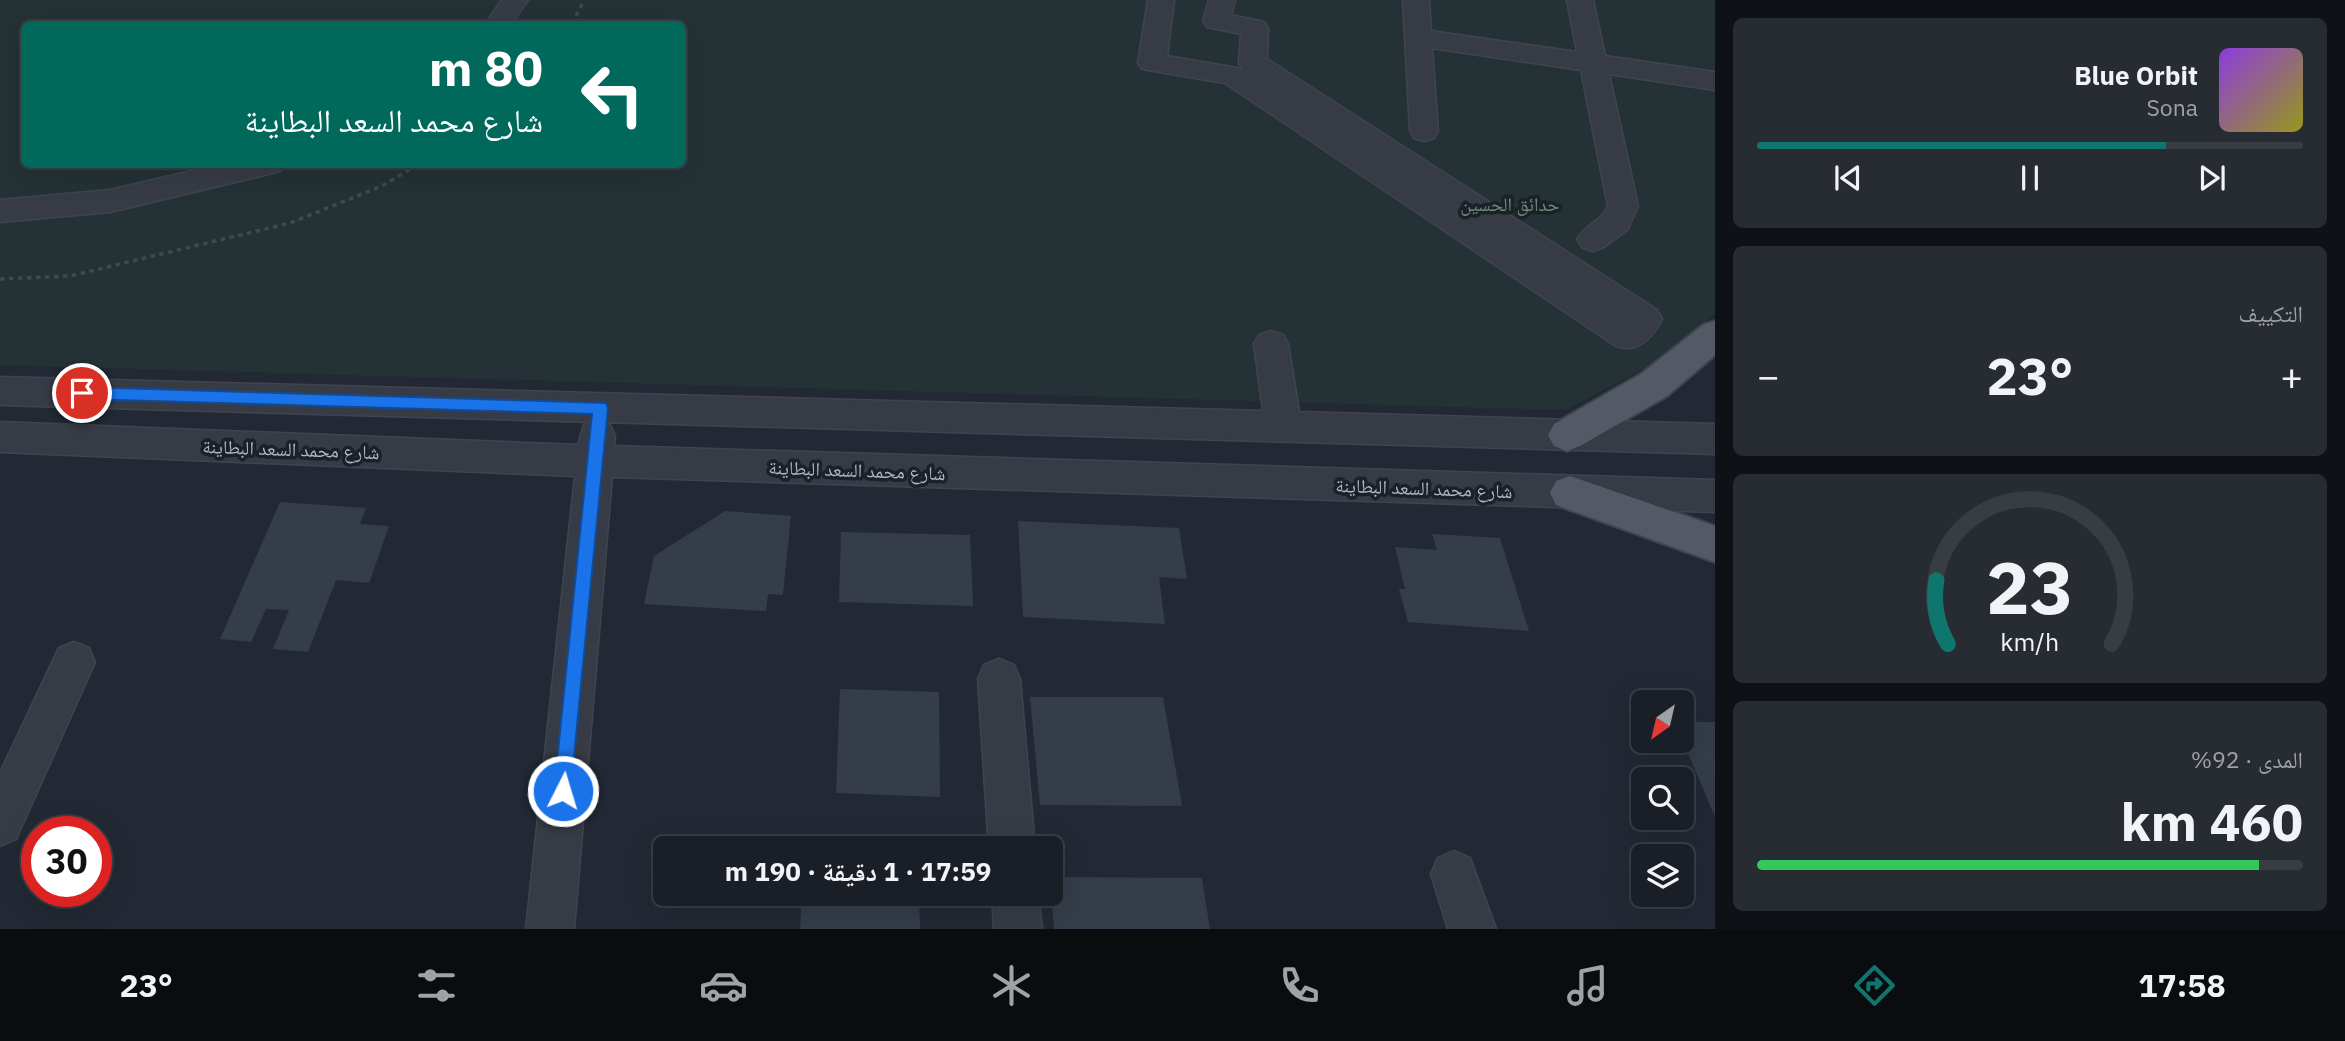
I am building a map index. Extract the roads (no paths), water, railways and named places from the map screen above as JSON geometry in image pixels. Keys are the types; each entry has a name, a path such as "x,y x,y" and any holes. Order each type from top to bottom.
{"main road":[{"path":"1567,435 1654,385 1715,335"},
{"path":"1570,493 1715,544"}],"street":[{"path":"500,21 515,0"},
{"path":"1161,0 1152,63 1233,75 1628,337 1646,319 1252,63 1255,28 1216,21 1222,0"},
{"path":"1416,0 1424,131"},
{"path":"1419,38 1715,81"},
{"path":"1272,344 1283,426"},
{"path":"0,391 1715,439"},
{"path":"550,929 600,408"},
{"name":"شارع محمد السعد البطاينة","path":"0,437 594,461 1715,496"},
{"path":"0,823 74,662"},
{"path":"999,679 1011,836"},
{"path":"1454,874 1472,929"},
{"path":"1016,906 1018,929"}],"lane":[{"path":"1580,0 1623,206 1616,221 1593,239"},
{"path":"0,211 110,201 252,168"}],"park label":[{"name":"حدائق الحسين","path":"1510,204"}]}
